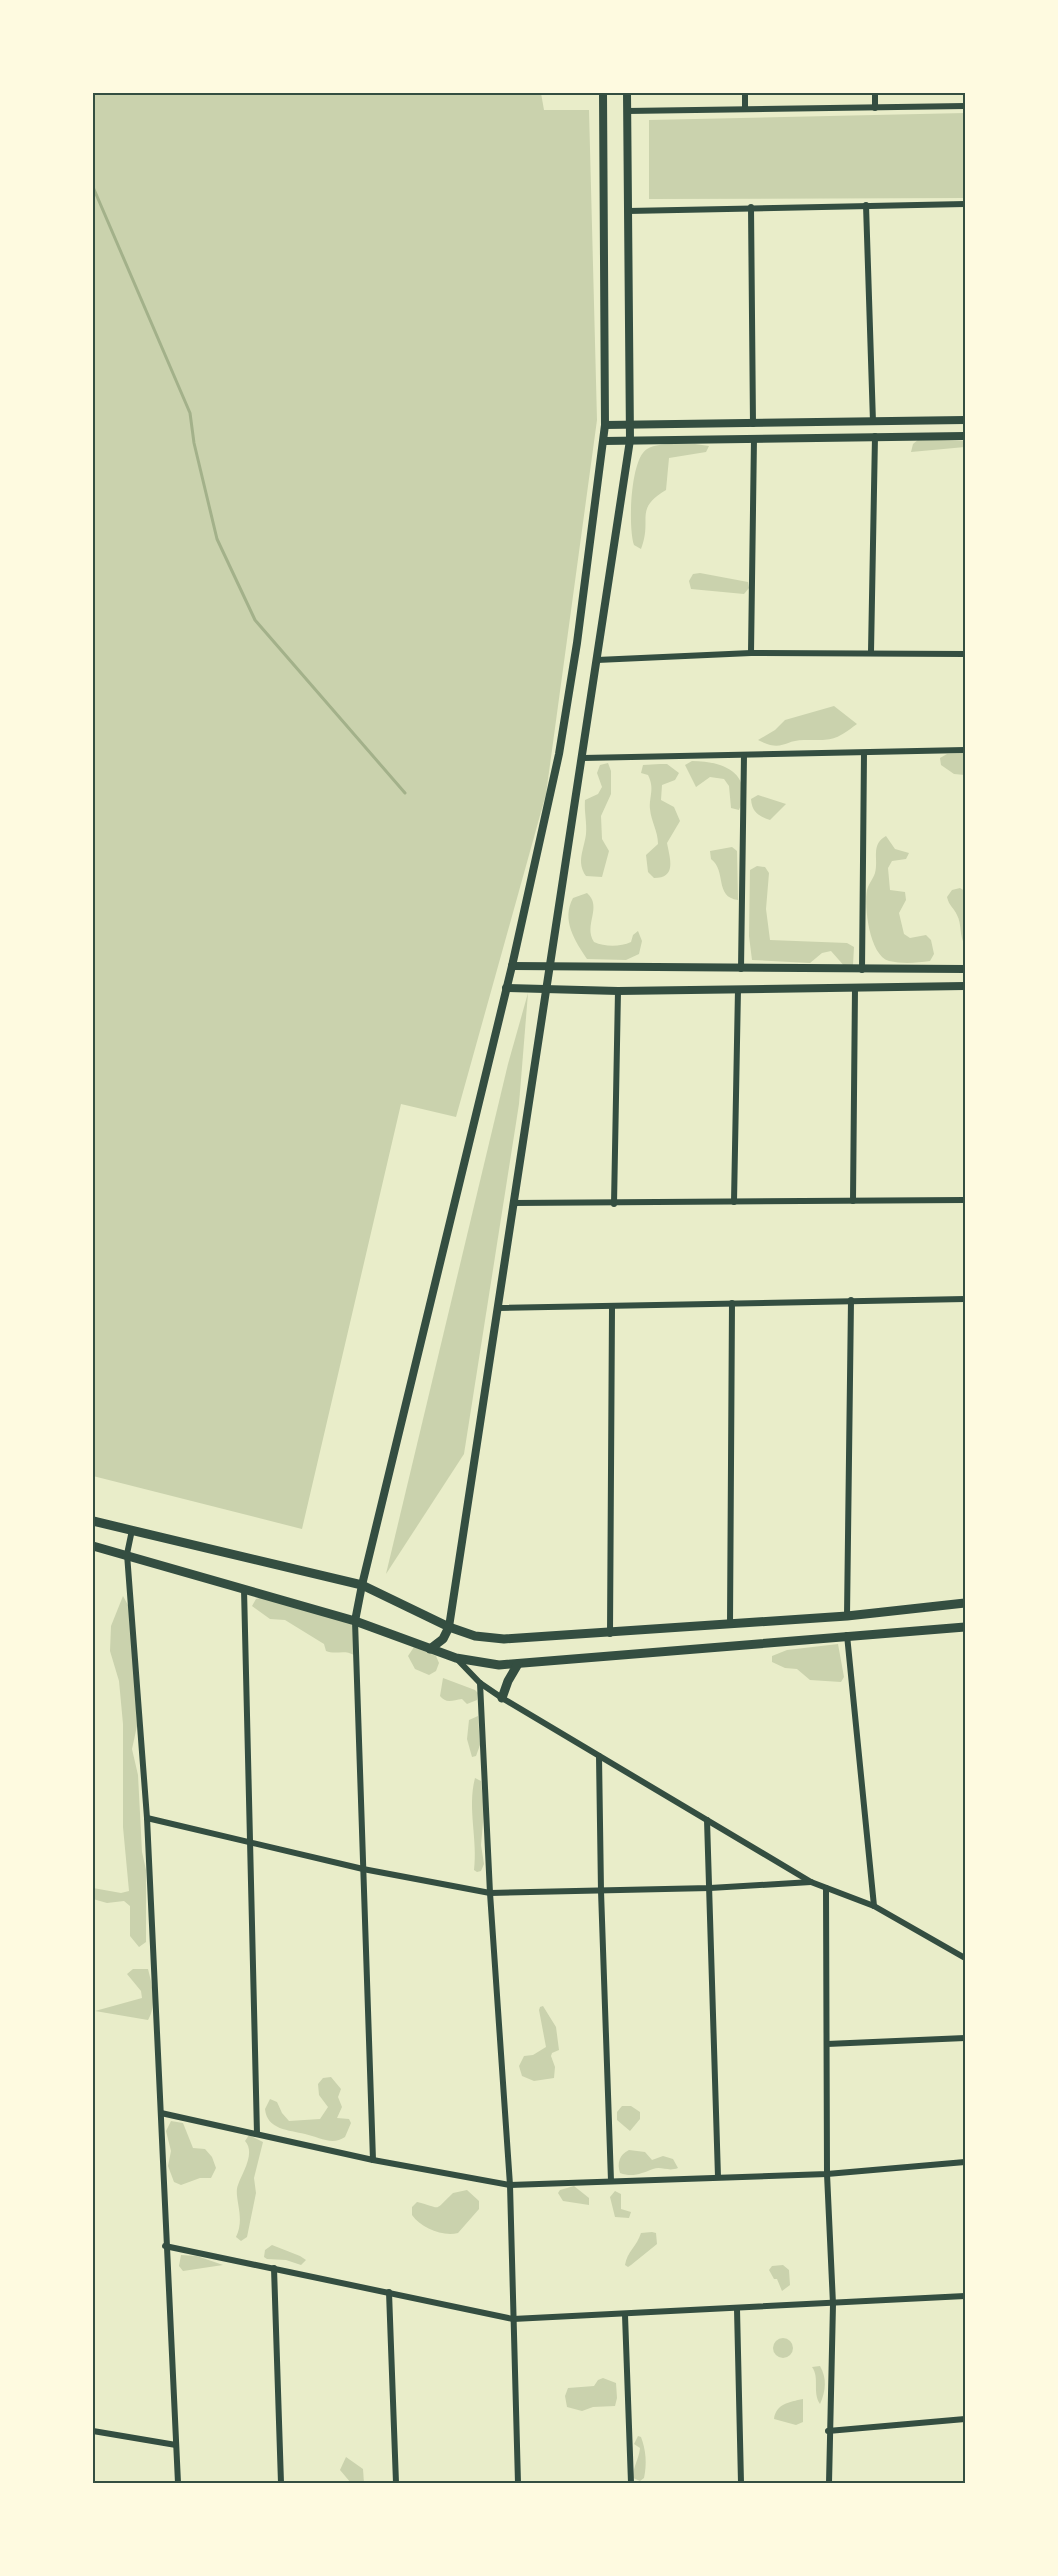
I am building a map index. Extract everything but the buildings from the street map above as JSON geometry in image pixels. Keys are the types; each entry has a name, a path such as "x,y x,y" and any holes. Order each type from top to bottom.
{"main road":[{"path":"93,1521 362,1585 449,1628 476,1636 504,1640 847,1616 965,1603"},
{"path":"93,1546 356,1621 456,1658 499,1665 965,1627"},
{"path":"430,1649 443,1639 449,1628"},
{"path":"502,1698 508,1681 518,1664"}],"street":[{"path":"373,2160 356,1621 362,1585 512,966 559,754 577,643 605,425 603,93"},
{"path":"449,1628 630,440 627,93"},
{"path":"745,93 745,109"},
{"path":"874,93 875,108"},
{"path":"627,111 965,106"},
{"path":"628,211 965,204"},
{"path":"867,205 873,422"},
{"path":"751,207 753,424"},
{"path":"605,425 965,420"},
{"path":"871,652 875,436"},
{"path":"604,441 965,436"},
{"path":"751,653 754,438"},
{"path":"597,660 751,653 965,654"},
{"path":"583,758 965,750"},
{"path":"862,970 864,753"},
{"path":"741,969 744,755"},
{"path":"512,966 965,969"},
{"path":"506,988 618,991 965,986"},
{"path":"853,1201 855,988"},
{"path":"734,1202 738,989"},
{"path":"614,1204 618,991"},
{"path":"513,1203 965,1200"},
{"path":"499,1308 612,1308 732,1303 965,1299"},
{"path":"847,1616 851,1300"},
{"path":"730,1624 732,1303"},
{"path":"610,1634 612,1308"},
{"path":"132,1530 127,1554 147,1818 165,2246 178,2483"},
{"path":"244,1589 252,1843 257,2134"},
{"path":"847,1635 874,1906"},
{"path":"456,1658 480,1683 502,1698 810,1882 874,1906 965,1958"},
{"path":"480,1683 489,1893 510,2184 518,2483"},
{"path":"599,1756 601,1891 611,2181"},
{"path":"147,1818 363,1869 489,1893 710,1888 810,1882"},
{"path":"707,1820 718,2177"},
{"path":"826,1888 827,2174 833,2304 828,2431 829,2483"},
{"path":"827,2044 965,2038"},
{"path":"161,2113 373,2160 510,2184 827,2174 965,2163"},
{"path":"165,2246 513,2319 965,2296"},
{"path":"274,2268 280,2483"},
{"path":"389,2292 396,2483"},
{"path":"737,2308 741,2483"},
{"path":"625,2315 632,2483"},
{"path":"828,2431 965,2419"},
{"path":"93,2431 176,2445"}],"green space":[{"path":"93,93 541,93 544,110 589,110 597,420 546,794 456,1117 401,1104 302,1529 93,1476"},
{"path":"965,113 965,198 649,199 649,120"},
{"path":"919,439 965,441 965,447 911,452 913,444"},
{"path":"657,445 709,446 706,452 669,458 666,490 650,503 647,509 641,549 634,545 631,510 634,479 641,455 647,449"},
{"path":"700,573 748,582 749,588 744,594 691,589 689,581 693,574"},
{"path":"834,706 857,724 837,737 827,740 797,741 778,746 758,740 775,730 785,720"},
{"path":"965,753 965,775 954,774 941,765 940,758 947,754"},
{"path":"692,761 715,763 733,772 739,778 743,797 739,810 731,808 729,786 724,779 710,777 696,787 685,765"},
{"path":"608,763 611,771 611,794 601,816 602,839 609,851 602,877 586,876 581,861 586,834 585,800 598,794 602,787 597,773 600,765"},
{"path":"667,764 679,773 675,780 662,785 661,800 674,807 680,821 667,843 669,871 666,875 654,878 648,872 646,855 658,844 650,809 651,784 648,775 641,773 643,765"},
{"path":"758,795 786,804 770,820 754,810 751,799"},
{"path":"886,836 895,849 909,853 906,859 892,861 888,868 890,890 905,892 906,900 899,913 904,934 910,938 926,935 931,940 934,954 930,961 899,963 889,961 882,957 872,940 867,918 866,897 875,873 878,844"},
{"path":"732,847 737,851 738,900 731,898 723,889 719,870 711,859 710,851"},
{"path":"757,866 765,867 769,873 766,909 770,940 847,943 854,947 853,965 846,968 831,951 822,953 810,963 752,960 749,936 750,870"},
{"path":"960,888 965,891 965,945 959,919 947,897 952,890"},
{"path":"587,893 593,904 591,936 594,942 608,946 622,945 631,942 633,935 638,931 642,941 639,954 626,960 587,959 574,938 568,914 573,898"},
{"path":"528,993 519,1104 464,1454 386,1574 508,1064"},
{"path":"123,1596 129,1607 135,1678 137,1726 132,1749 138,1775 142,1852 146,1870 146,1942 139,1947 130,1936 130,1906 124,1901 107,1903 93,1899 93,1888 121,1893 129,1891 123,1827 123,1724 119,1681 110,1651 111,1626"},
{"path":"263,1597 348,1621 353,1626 354,1655 347,1652 326,1651 324,1644 285,1620 270,1619 252,1606 256,1599"},
{"path":"838,1644 844,1677 841,1682 810,1680 797,1669 785,1668 772,1662 772,1656 787,1650"},
{"path":"414,1647 436,1656 439,1663 436,1671 429,1675 415,1669 408,1656"},
{"path":"443,1678 475,1690 478,1693 477,1700 467,1704 462,1699 445,1700 440,1696"},
{"path":"478,1716 480,1745 476,1756 472,1757 467,1739 469,1720"},
{"path":"475,1778 481,1781 484,1811 481,1845 484,1864 481,1871 477,1872 474,1870 475,1847 472,1813"},
{"path":"133,1969 148,1969 153,2002 148,2020 95,2011 142,1998 141,1991 127,1974"},
{"path":"543,2006 556,2027 559,2050 551,2056 555,2067 554,2078 534,2081 522,2076 519,2066 524,2056 533,2055 546,2047 539,2010"},
{"path":"331,2077 341,2089 338,2097 342,2107 337,2118 349,2119 351,2123 345,2137 335,2141 325,2140 280,2128 270,2121 265,2109 270,2099 277,2102 289,2121 320,2119 328,2107 319,2095 318,2084 323,2078"},
{"path":"622,2106 631,2106 640,2112 640,2119 630,2131 617,2120 617,2112"},
{"path":"171,2121 183,2123 193,2148 205,2149 212,2157 216,2168 211,2178 200,2178 181,2185 174,2182 168,2166 171,2151 166,2131"},
{"path":"249,2135 263,2142 254,2178 256,2193 247,2237 241,2241 236,2237 240,2222 237,2190 249,2157 245,2141"},
{"path":"629,2150 645,2152 652,2160 663,2156 673,2159 678,2168 656,2168 633,2175 620,2173 620,2160"},
{"path":"574,2186 589,2198 589,2205 563,2201 558,2193 560,2190"},
{"path":"467,2190 479,2201 479,2209 458,2233 446,2234 433,2230 421,2224 412,2215 412,2207 417,2202 437,2207 453,2193"},
{"path":"615,2191 621,2194 621,2209 631,2212 629,2218 615,2217 610,2197"},
{"path":"641,2233 656,2233 657,2244 628,2267 625,2265"},
{"path":"272,2245 306,2260 301,2265 286,2260 267,2259 264,2257 265,2250"},
{"path":"181,2255 197,2256 223,2265 183,2271 179,2266"},
{"path":"783,2265 789,2270 790,2285 782,2291 777,2279 774,2279 769,2270 772,2266"},
{"path":"783,2338 790,2341 793,2348 790,2355 783,2358 776,2355 773,2348 776,2341"},
{"path":"820,2366 825,2385 820,2404 816,2395 816,2376 812,2367"},
{"path":"603,2378 616,2383 615,2406 593,2407 582,2411 567,2407 565,2396 568,2388 594,2386 598,2380"},
{"path":"803,2399 803,2422 796,2425 774,2419 780,2407"},
{"path":"638,2436 641,2437 646,2457 644,2478 640,2481 633,2478 640,2448 634,2444"},
{"path":"346,2457 363,2469 364,2483 351,2483 340,2470"}],"waterway":[{"path":"93,187 190,413 194,443 217,539 255,620 405,793"}]}
